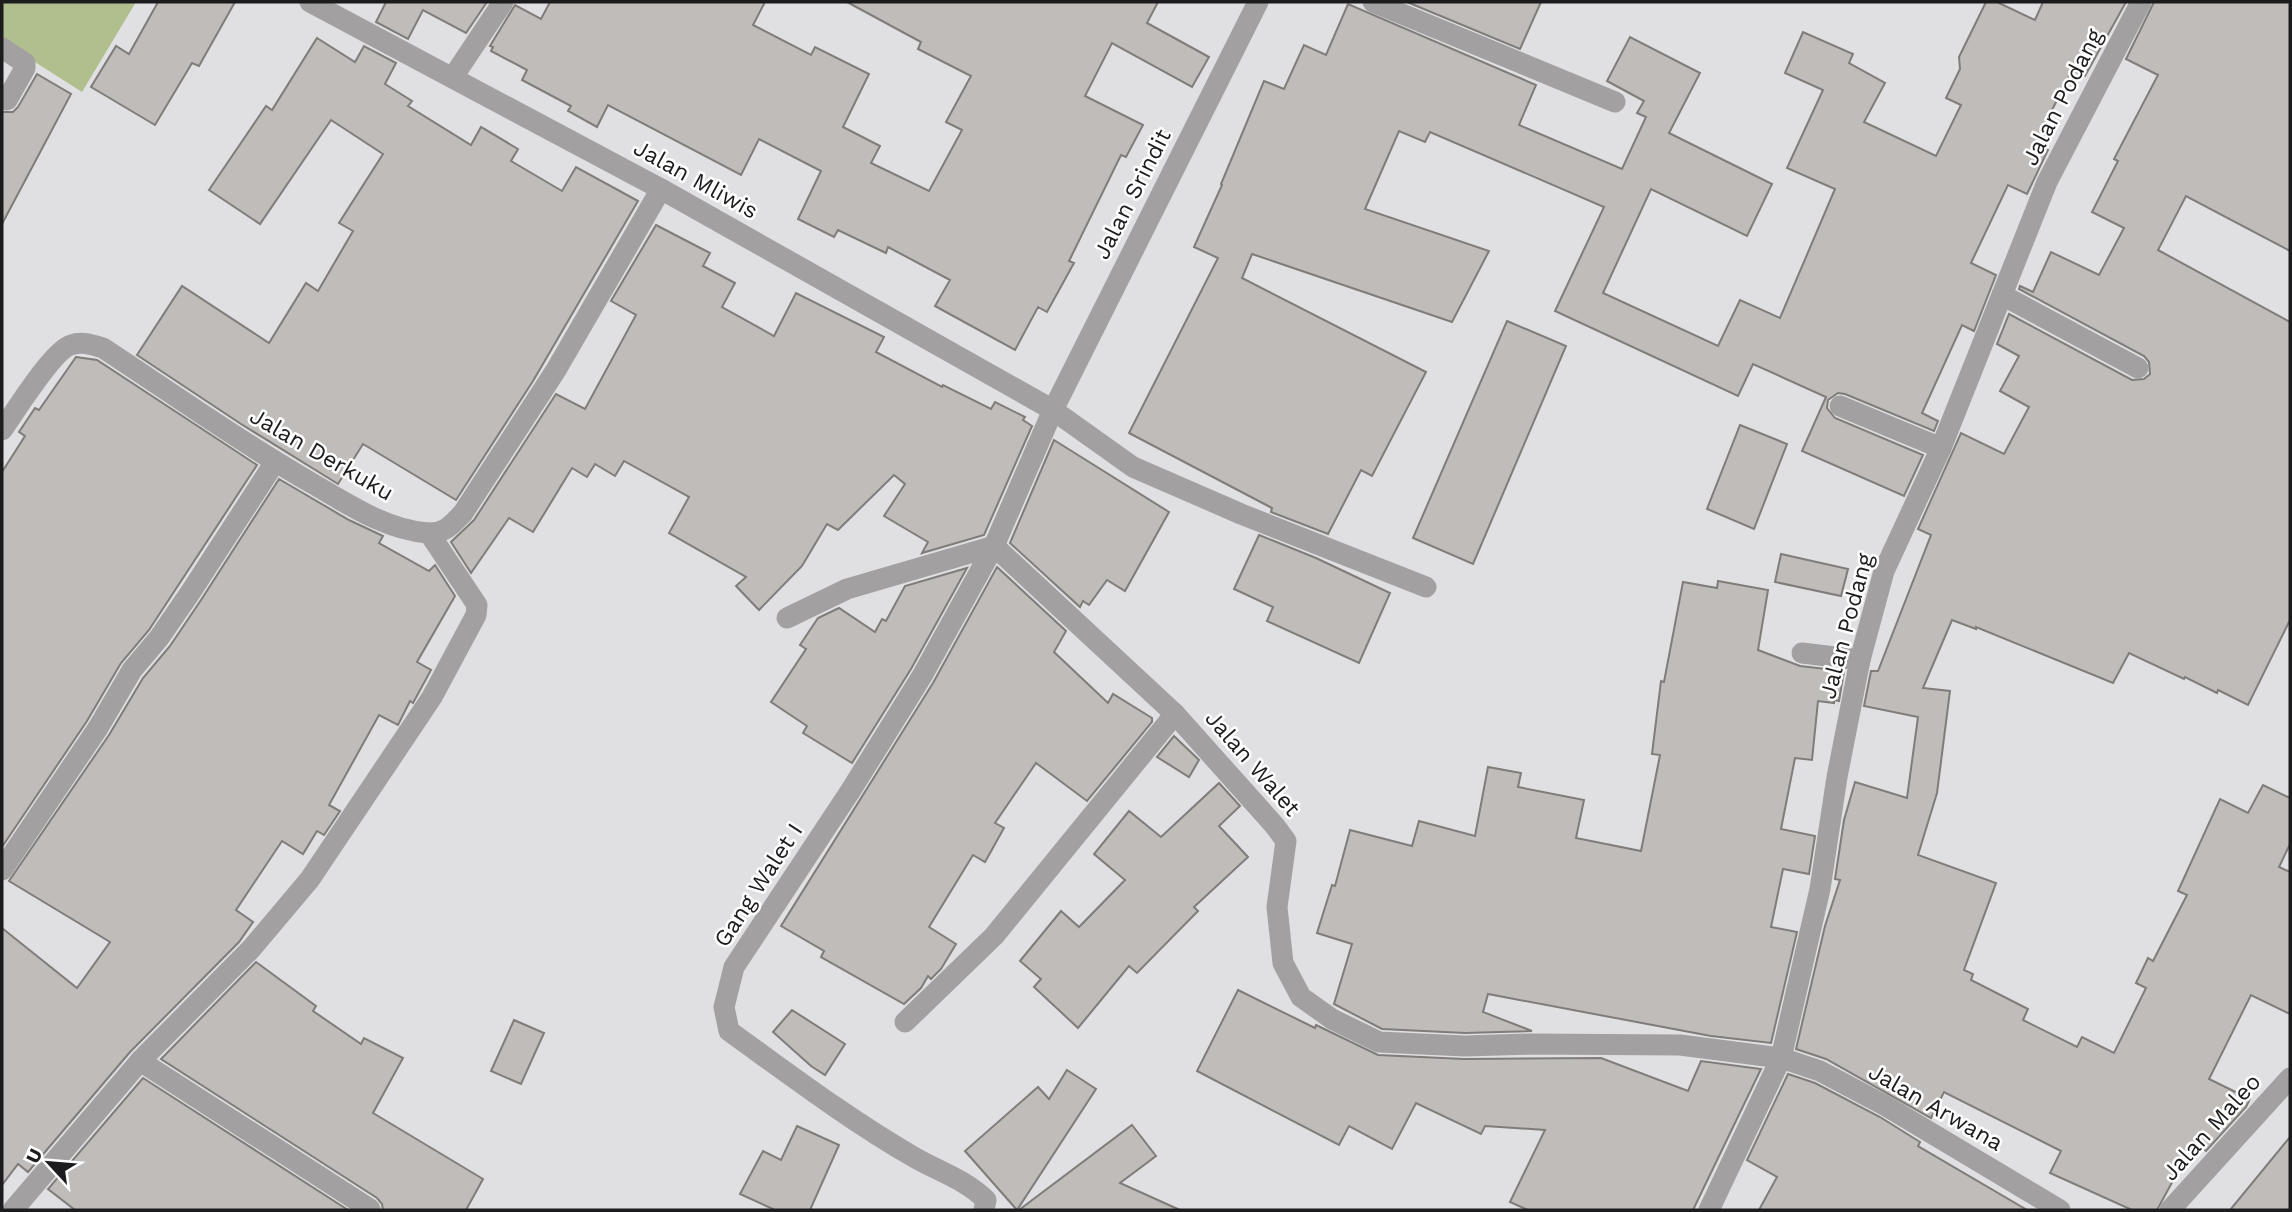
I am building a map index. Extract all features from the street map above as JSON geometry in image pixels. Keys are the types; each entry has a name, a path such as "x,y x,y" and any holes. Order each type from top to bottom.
{"street":[{"name":"Jalan Mliwis","path":"310,2 661,189 1053,410 1133,467 1241,514 1426,587"},
{"path":"453,77 503,2"},
{"name":"Jalan Srindit","path":"1053,410 1258,2"},
{"path":"1373,2 1615,102"},
{"name":"Jalan Podang","path":"1709,1210 1781,1058 1820,889 1837,777 1860,660 1884,570 1941,448 2047,183 2141,2"},
{"path":"2,48 25,63 25,68 7,100"},
{"path":"13,1210 140,1061 251,949 310,879 432,697 476,615 477,605 429,533 448,529 463,513 556,370 661,189"},
{"path":"2002,295 2138,368"},
{"name":"Jalan Derkuku","path":"2,430 56,354 69,345 86,343 103,348 275,462 350,506 397,527 429,533"},
{"path":"1840,406 1941,448"},
{"path":"788,618 846,589 994,546 1053,410"},
{"path":"2,870 98,728 132,670 159,638 190,593 275,462"},
{"name":"Jalan Walet","path":"994,546 1175,714 1281,834 1278,908 1283,963 1301,997 1332,1019 1378,1042 1465,1046 1680,1045 1781,1058"},
{"name":"Gang Walet I","path":"985,1205 972,1186 912,1157 830,1104 729,1031 724,1007 734,967 844,801 922,676 994,546"},
{"path":"1802,653 1860,660"},
{"path":"905,1021 994,936 1175,714"},
{"name":"Jalan Arwana","path":"1781,1058 1820,1071 1886,1106 2060,1210"},
{"path":"140,1061 370,1209"},
{"name":"Jalan Maleo","path":"2170,1210 2290,1078"}],"green space":[{"path":"2,2 136,2 82,92 2,41"}],"building":[{"path":"158,2 235,2 199,66 192,63 155,125 91,87 116,46 129,54"},
{"path":"386,2 487,2 466,33 423,10 408,39 376,22"},
{"path":"550,2 765,2 753,25 811,55 815,47 869,74 843,127 880,146 871,163 929,191 962,130 946,122 971,76 918,49 921,42 847,2 1158,2 1147,23 1209,57 1192,87 1112,43 1085,96 1143,125 1126,157 1121,155 1069,261 1074,263 1047,312 1038,307 1015,350 935,306 950,280 888,247 886,253 838,230 834,237 798,219 821,171 759,139 741,175 608,105 597,127 568,111 571,106 522,80 527,70 491,51 493,47 490,46 515,5 541,19"},
{"path":"1407,2 1541,2 1520,49"},
{"path":"1986,2 1997,2 2035,20 2043,2 2126,2 2085,76 2072,70 2048,118 2053,120 2041,146 2048,150 2027,194 2008,185 1971,263 1996,275 1974,331 1962,325 1922,413 1938,421 1934,431 1845,394 1838,393 1828,400 1827,408 1835,418 1923,455 1904,496 1802,451 1826,397 1753,364 1738,396 1555,311 1604,207 1430,132 1425,142 1399,131 1365,209 1489,251 1452,322 1252,254 1242,278 1426,372 1372,476 1361,470 1328,534 1271,512 1272,508 1129,433 1218,258 1194,247 1264,81 1284,89 1304,45 1326,55 1348,4 1536,85 1519,125 1622,169 1646,117 1637,113 1644,101 1607,81 1630,37 1700,73 1669,133 1772,184 1747,236 1651,189 1603,293 1718,346 1740,300 1780,318 1835,189 1787,168 1823,90 1785,73 1803,32 1853,54 1849,63 1885,83 1864,122 1936,156 1961,105 1946,98 1960,69 1959,57"},
{"path":"2154,2 2290,2 2290,251 2186,196 2158,250 2290,322 2290,620 2248,705 2129,653 2113,683 1976,627 1952,620 1923,688 1950,691 1937,793 1918,855 1996,883 1964,970 1973,974 1971,980 2028,1009 2023,1020 2077,1047 2082,1037 2114,1053 2146,988 2136,983 2148,958 2153,961 2187,895 2178,891 2220,799 2248,813 2263,785 2290,798 2290,844 2279,867 2290,872 2290,1014 2251,995 2209,1079 2250,1099 2246,1107 2206,1151 2194,1142 2157,1210 2132,1210 2050,1173 2061,1151 1944,1092 1931,1118 1826,1059 1796,1049 1825,926 1840,880 1835,879 1844,820 1855,782 1907,798 1918,717 1864,706 1871,671 1878,671 1931,535 1918,529 1961,433 2004,454 2029,407 2000,391 2019,356 1997,344 2009,314 2132,380 2144,379 2150,374 2149,362 2144,356 2019,289 2020,286 2033,292 2051,252 2099,275 2124,228 2092,212 2118,161 2114,159 2158,75 2126,59"},
{"path":"317,38 355,62 364,46 396,63 385,84 412,101 408,106 471,145 481,127 518,149 511,161 562,191 576,167 638,201 533,381 456,500 363,444 338,484 137,355 182,286 269,343 306,283 318,291 353,231 339,223 383,154 331,120 260,224 209,190 266,106 272,110"},
{"path":"37,74 71,94 2,224 2,112 13,112 18,107"},
{"path":"656,225 710,253 703,266 735,283 722,307 774,336 796,293 884,337 876,352 991,409 995,402 1025,417 1023,420 1032,426 984,535 922,553 928,542 884,516 905,484 894,475 838,530 827,524 802,566 759,610 736,586 746,577 669,533 689,497 624,461 615,476 595,464 587,477 572,468 533,532 509,518 471,573 451,542 474,520 556,394 585,409 636,315 611,301"},
{"path":"1507,321 1566,346 1473,564 1413,538"},
{"path":"76,357 97,360 257,465 149,630 121,663 87,721 2,847 2,472 25,436 19,432 35,408 39,410"},
{"path":"1740,425 1787,444 1754,529 1707,509"},
{"path":"1054,440 1169,512 1125,591 1107,580 1089,605 1083,601 1080,607 1010,543"},
{"path":"279,479 349,520 383,536 379,543 429,571 435,565 455,596 417,662 431,670 398,725 379,715 329,805 340,811 324,835 317,831 303,854 282,841 236,910 253,922 239,942 130,1052 28,1172 18,1164 2,1185 2,928 77,988 110,942 9,881 109,735 143,678 170,646 201,600"},
{"path":"1259,535 1390,593 1359,663 1267,621 1273,607 1234,589"},
{"path":"1781,554 1848,569 1841,596 1775,582"},
{"path":"997,567 1066,631 1054,652 1108,703 1113,694 1152,718 1152,722 1087,801 1036,763 995,823 1004,828 985,862 973,855 929,927 956,944 941,969 931,979 928,976 921,988 904,1004 821,957 824,951 781,926 933,683"},
{"path":"967,568 911,669 852,763 803,733 807,726 771,702 806,649 800,645 818,618 839,608 875,632 882,619 886,621 905,586"},
{"path":"1718,581 1768,590 1758,650 1800,666 1844,671 1839,701 1818,701 1812,760 1795,758 1781,829 1815,836 1809,874 1783,869 1771,927 1797,932 1771,1043 1711,1036 1488,994 1483,1012 1532,1031 1465,1033 1382,1029 1334,1004 1352,944 1317,933 1332,885 1335,886 1350,830 1412,846 1419,821 1475,836 1488,767 1521,773 1518,787 1584,800 1576,838 1641,851 1660,755 1652,754 1661,681 1664,682 1683,582 1717,588"},
{"path":"1174,736 1199,760 1189,777 1157,757"},
{"path":"1219,783 1240,806 1219,826 1248,857 1194,907 1198,911 1137,973 1129,966 1078,1028 1034,987 1041,979 1020,961 1061,911 1079,927 1125,880 1094,854 1129,811 1161,837"},
{"path":"256,962 316,1006 313,1011 361,1044 364,1038 403,1058 373,1113 483,1179 466,1210 383,1210 377,1198 161,1059"},
{"path":"1238,990 1378,1055 1464,1059 1601,1058 1688,1091 1701,1061 1761,1069 1693,1210 1528,1210 1510,1202 1545,1130 1485,1126 1481,1134 1416,1103 1392,1149 1349,1126 1339,1145 1197,1071"},
{"path":"792,1010 845,1044 825,1075 773,1032"},
{"path":"514,1020 544,1033 521,1084 491,1071"},
{"path":"1067,1070 1096,1089 1017,1210 965,1151 1038,1087 1049,1099"},
{"path":"1788,1074 1815,1083 1880,1117 1920,1142 1918,1146 2027,1210 1759,1210 1777,1177 1747,1160"},
{"path":"143,1078 348,1210 75,1210 48,1189"},
{"path":"1132,1125 1156,1156 1120,1183 1180,1210 1019,1210"},
{"path":"797,1126 839,1145 810,1210 775,1210 740,1194 763,1151 781,1160"},
{"path":"2290,1137 2290,1210 2230,1210"}]}
